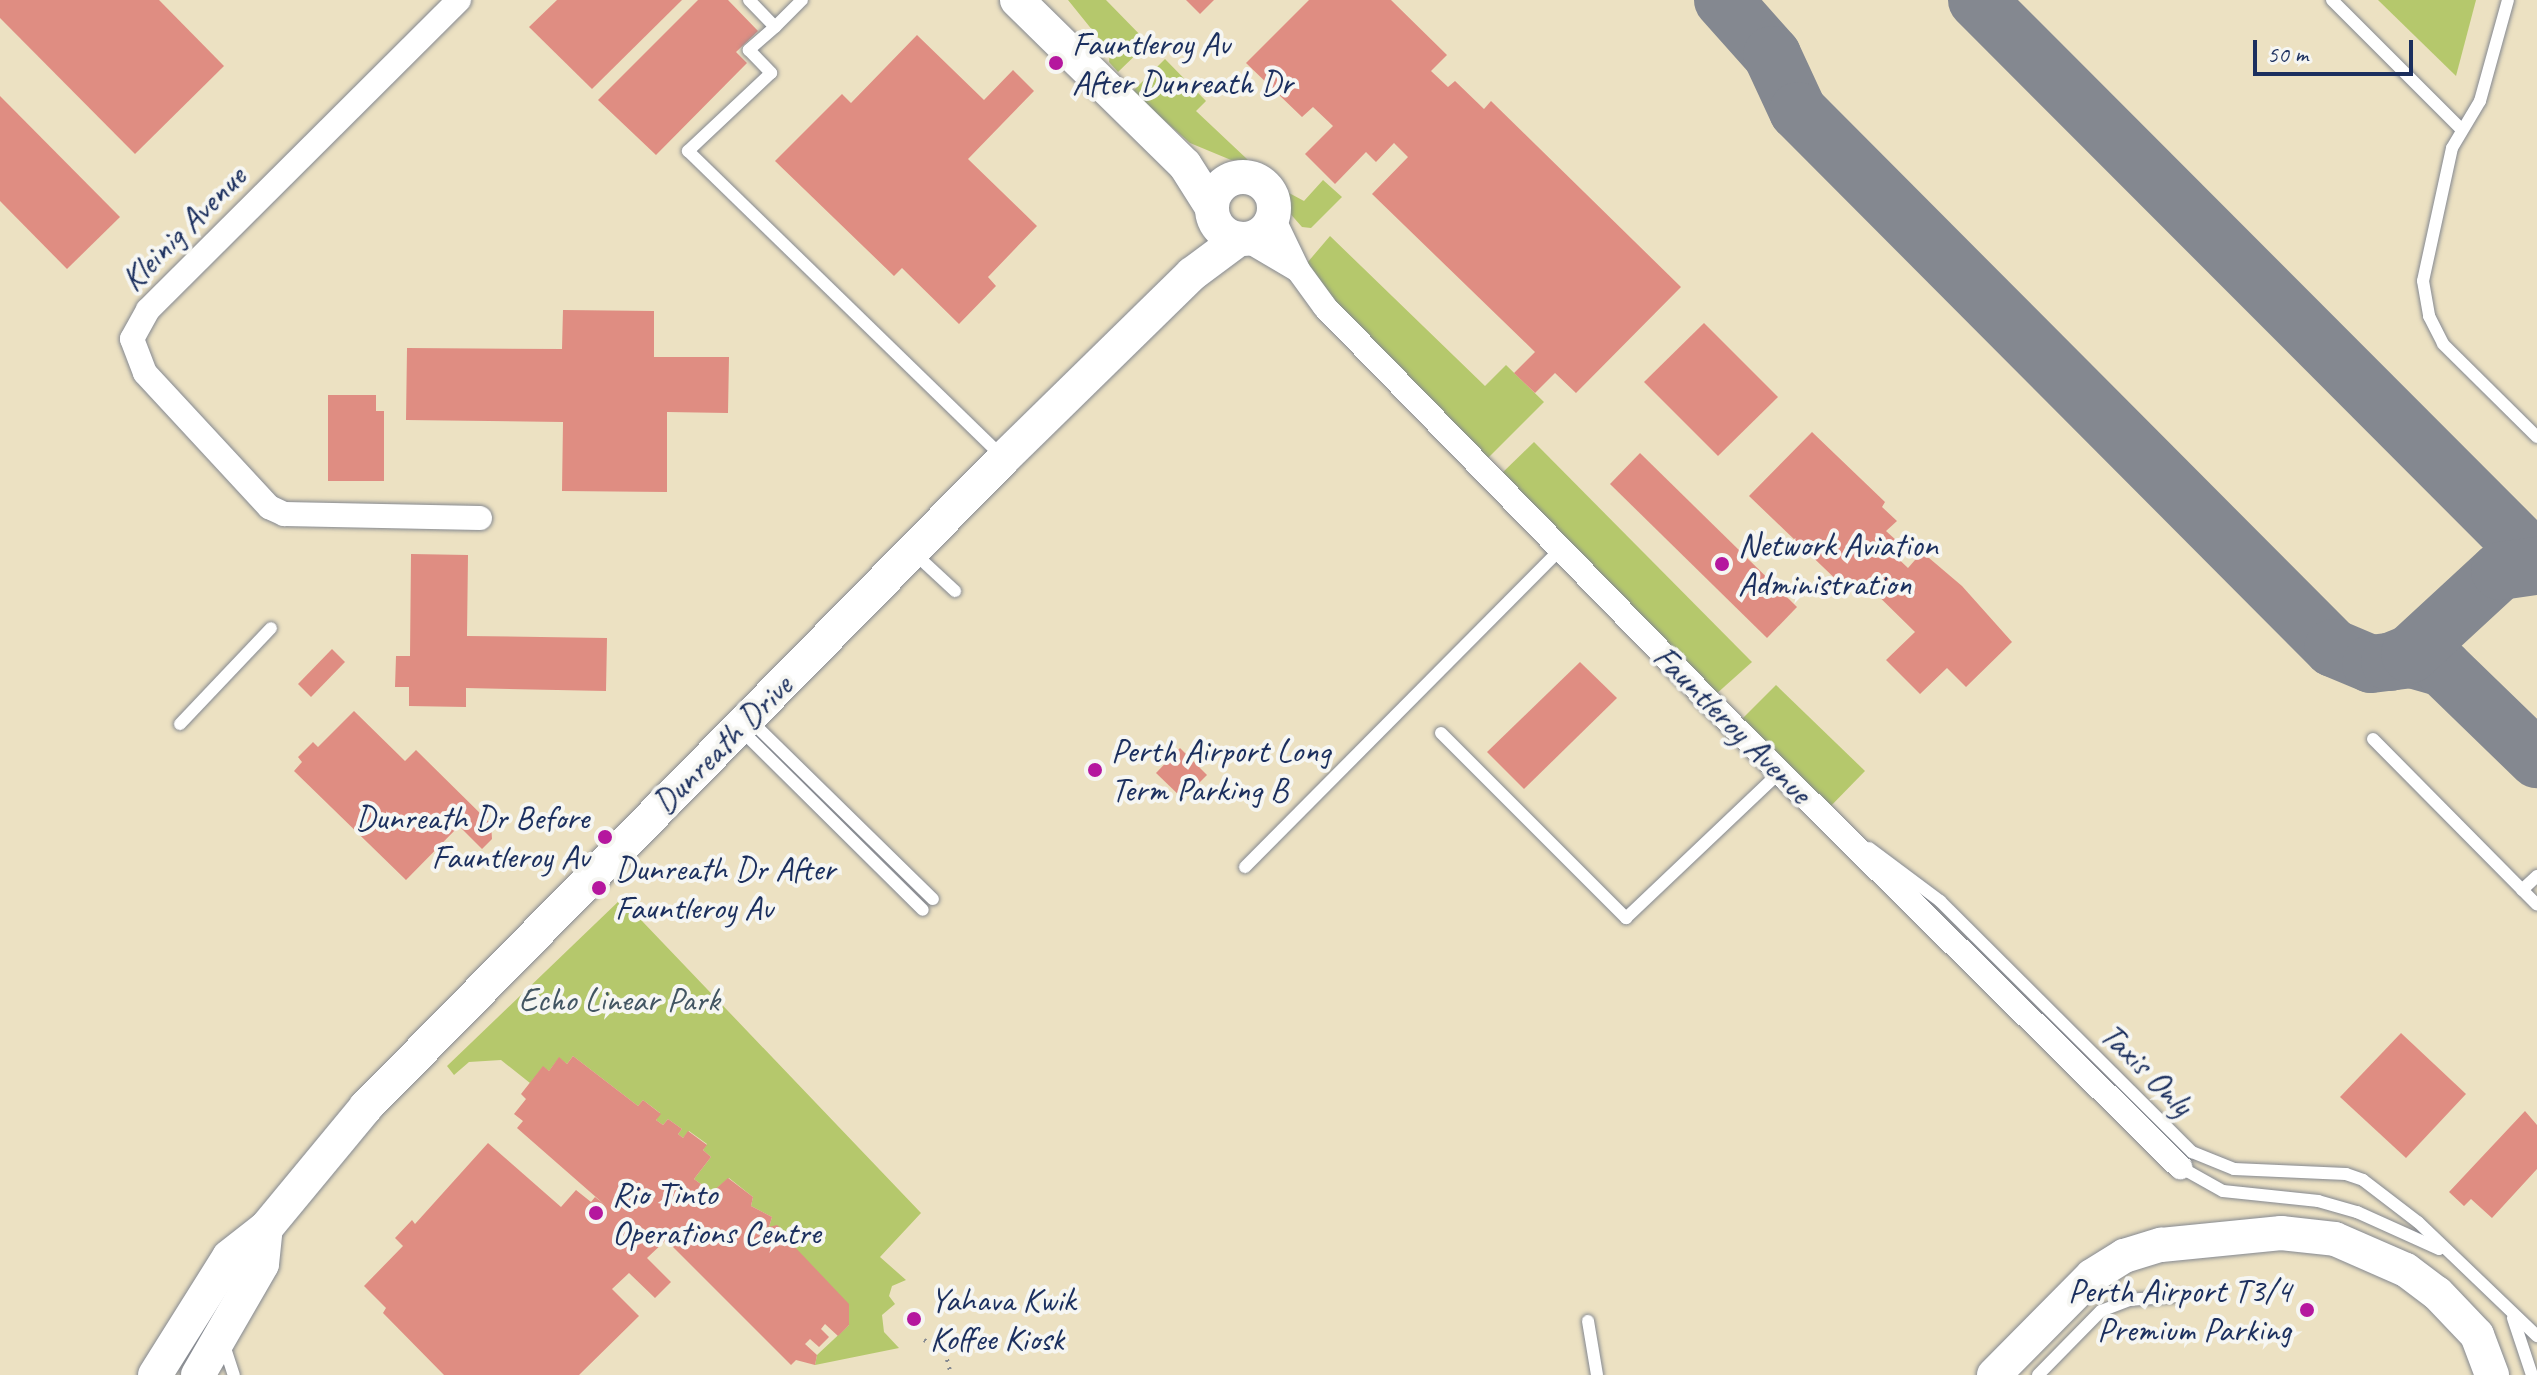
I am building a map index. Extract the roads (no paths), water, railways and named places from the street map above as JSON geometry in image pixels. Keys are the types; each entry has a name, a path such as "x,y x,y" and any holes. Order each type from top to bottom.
{"main road":[{"name":"Fauntleroy Avenue","path":"1017,0 1185,165 1227,226"},
{"name":"Fauntleroy Avenue","path":"1185,165 1232,179"},
{"path":"1250,178 1265,186 1273,218 1259,234 1227,226 1217,190 1232,179 1250,178"},
{"name":"Dunreath Drive","path":"155,1375 229,1257 266,1228 366,1107 1004,458 1192,274 1227,226"},
{"path":"198,1375 262,1264 266,1228"},
{"path":"1994,1375 2092,1276 2124,1256 2161,1245 2281,1233 2335,1239 2406,1270 2437,1293 2477,1335 2492,1375"}],"street":[{"name":"Kleinig Avenue","path":"459,0 148,310 132,339 145,373 269,507 284,514 480,518"},
{"name":"Fauntleroy Avenue","path":"1273,218 1298,270 1325,307 1780,772 2180,1167"},
{"name":"Fauntleroy Avenue","path":"1227,226 1298,270"}],"lane":[{"path":"749,0 775,27"},
{"path":"802,0 749,50 771,73 688,151 1004,458"},
{"path":"2332,0 2462,130"},
{"path":"2508,0 2480,101 2452,148 2424,263 2425,302 2443,344 2537,437"},
{"path":"1245,867 1560,550"},
{"path":"912,551 955,591"},
{"path":"180,724 271,628"},
{"path":"743,722 933,899"},
{"path":"743,722 923,910"},
{"path":"1441,733 1626,918 1780,772"},
{"path":"2373,739 2537,905"},
{"name":"Taxis Only","path":"1836,827 1940,901 2192,1152 2234,1169 2335,1173 2363,1180 2383,1191 2459,1261"},
{"path":"2522,890 2537,876"},
{"path":"2180,1167 2223,1191 2318,1201 2398,1227 2459,1261 2537,1336"},
{"path":"2038,1375 2101,1311 2129,1300 2177,1296"},
{"path":"2505,1305 2522,1336 2532,1375"},
{"path":"1588,1321 1597,1375"},
{"path":"224,1326 226,1356 234,1375"}],"place":[{"name":"Fauntleroy Av After Dunreath Dr","path":"1056,63"},
{"name":"Network Aviation Administration","path":"1722,564"},
{"name":"Perth Airport Long Term Parking B","path":"1095,770"},
{"name":"Dunreath Dr Before Fauntleroy Av","path":"605,837"},
{"name":"Dunreath Dr After Fauntleroy Av","path":"599,888"},
{"name":"Rio Tinto Operations Centre","path":"596,1213"},
{"name":"Perth Airport T3/4 Premium Parking","path":"2307,1310"},
{"name":"Yahava Kwik Koffee Kiosk","path":"914,1319"}],"park label":[{"name":"Echo Linear Park","path":"619,1000"}]}
